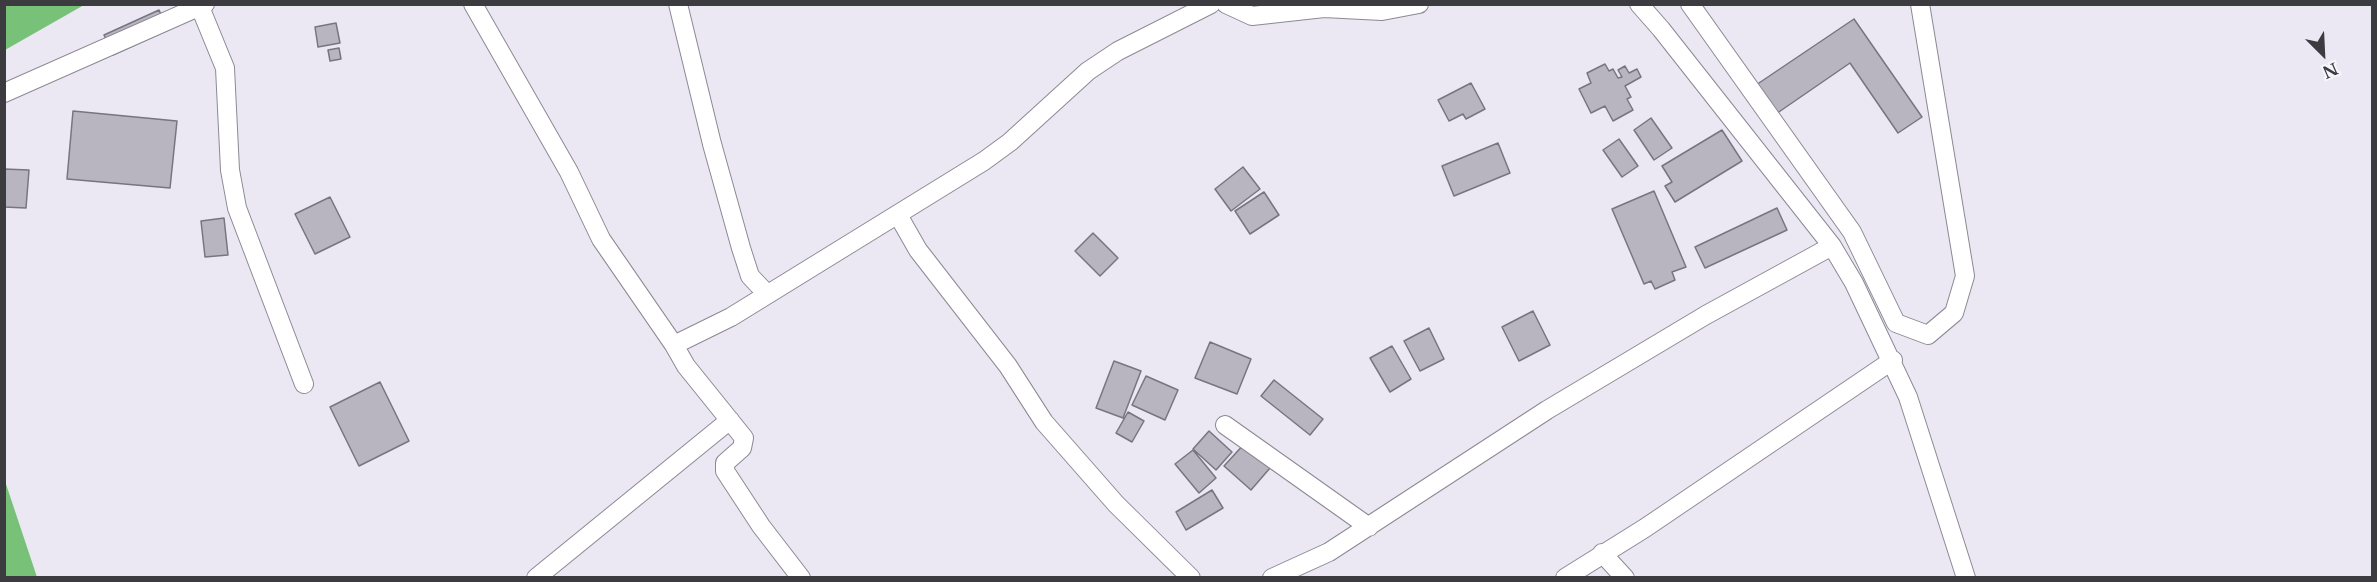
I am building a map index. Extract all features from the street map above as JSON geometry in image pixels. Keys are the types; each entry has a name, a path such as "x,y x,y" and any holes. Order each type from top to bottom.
{"street":[{"path":"473,4 569,172 601,239 686,366 739,430 745,443 725,463 725,471 761,526 801,578"},
{"path":"678,4 717,165 741,248 750,276 767,294"},
{"path":"674,345 731,317 898,215 1010,142 1088,71 1118,51 1211,4"},
{"path":"1226,4 1252,16 1324,8 1383,11 1419,4"},
{"path":"1639,4 1832,246 1893,360 1908,397 1966,578"},
{"path":"1690,4 1852,232 1896,323 1928,335 1954,313 1965,276 1920,4"},
{"path":"4,93 202,6 225,68 230,170 237,208 304,384"},
{"path":"898,215 918,250 1008,366 1044,422 1116,504 1191,578"},
{"path":"1272,578 1329,552 1547,411 1706,315 1832,246"},
{"path":"1565,578 1645,528 1893,360"},
{"path":"536,578 730,420"},
{"path":"1225,425 1369,527"},
{"path":"1602,554 1625,578"}],"green space":[{"path":"5,4 84,4 84,5 5,50"},
{"path":"5,481 37,577 5,577"}],"building":[{"path":"159,10 168,30 113,55 104,35"},
{"path":"1854,19 1922,117 1898,133 1850,63 1773,116 1753,87"},
{"path":"336,23 340,43 318,47 315,27"},
{"path":"339,48 341,59 330,61 328,50"},
{"path":"1605,64 1609,71 1613,69 1618,78 1622,77 1618,70 1625,66 1629,73 1637,69 1641,77 1625,86 1631,97 1627,99 1633,110 1613,121 1605,106 1591,113 1579,89 1591,83 1587,73"},
{"path":"1471,83 1485,109 1466,119 1463,114 1449,121 1438,100"},
{"path":"73,111 177,121 170,188 67,179"},
{"path":"1651,118 1672,148 1654,160 1634,130"},
{"path":"1722,130 1742,161 1675,202 1665,186 1672,182 1662,166"},
{"path":"1619,139 1638,166 1622,177 1603,150"},
{"path":"1498,143 1510,173 1454,196 1442,166"},
{"path":"1243,167 1260,189 1231,211 1215,189"},
{"path":"4,169 29,170 26,208 4,207"},
{"path":"1654,191 1686,267 1672,272 1675,280 1655,289 1651,281 1644,284 1612,209"},
{"path":"1264,192 1279,215 1250,234 1235,211"},
{"path":"330,197 350,237 315,254 295,214"},
{"path":"1777,208 1787,230 1705,268 1695,247"},
{"path":"224,218 228,255 205,257 201,221"},
{"path":"1093,233 1118,258 1100,276 1075,251"},
{"path":"1533,311 1550,345 1519,361 1502,327"},
{"path":"1429,328 1444,359 1420,371 1404,341"},
{"path":"1210,342 1251,359 1237,394 1195,378"},
{"path":"1392,346 1411,379 1390,392 1370,358"},
{"path":"1114,361 1141,371 1123,418 1096,408"},
{"path":"1146,376 1178,390 1165,420 1132,405"},
{"path":"1274,380 1323,419 1310,435 1261,396"},
{"path":"380,382 409,441 359,466 330,407"},
{"path":"1128,412 1144,421 1132,442 1116,433"},
{"path":"1209,431 1232,452 1216,470 1193,449"},
{"path":"1246,442 1270,468 1251,490 1224,466"},
{"path":"1193,450 1216,478 1199,493 1175,464"},
{"path":"1212,490 1223,508 1186,530 1176,512"}]}
